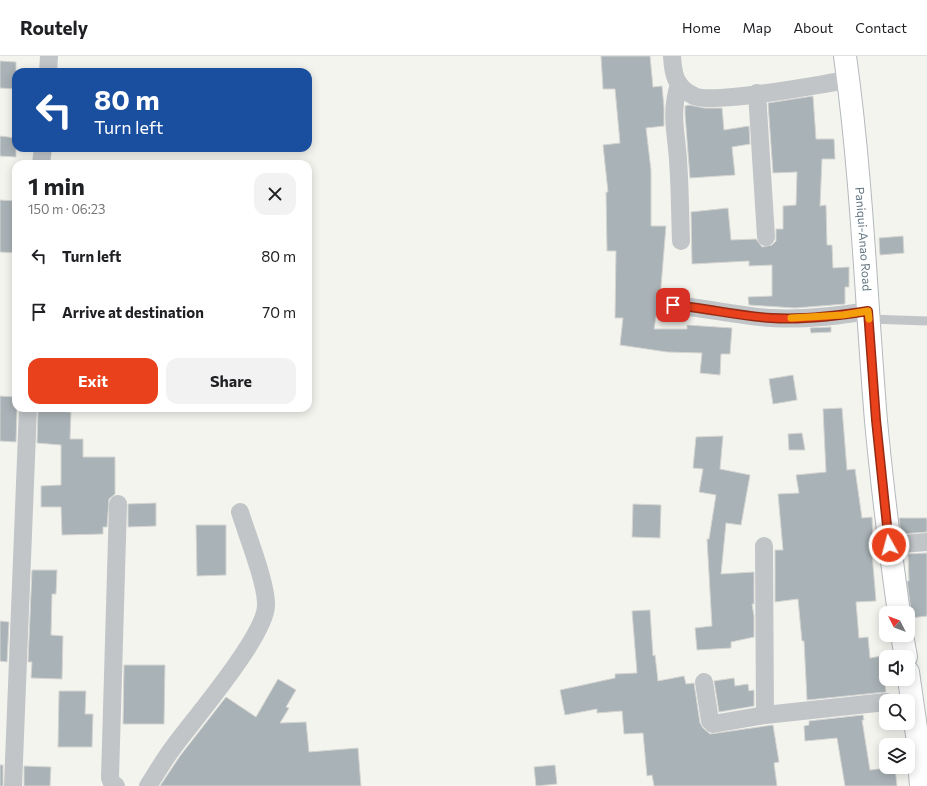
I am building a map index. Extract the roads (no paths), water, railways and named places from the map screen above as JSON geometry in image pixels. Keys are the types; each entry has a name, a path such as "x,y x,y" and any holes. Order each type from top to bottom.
{"main road":[{"name":"Paniqui-Anao Road","path":"845,56 869,315 876,420 889,545 898,606"},
{"path":"915,722 922,734 921,786"}],"street":[{"path":"48,68 49,56"},
{"path":"672,56 674,75 679,84 693,95 703,98 757,93 848,80"},
{"path":"679,84 674,101 673,122 678,159 681,241"},
{"path":"757,93 766,237"},
{"path":"673,305 769,318 869,315"},
{"path":"13,786 28,412"},
{"path":"116,786 112,783 110,778 118,504"},
{"path":"148,786 174,747 240,657 261,624 265,614 266,605 264,589 240,512"},
{"path":"889,545 927,542"},
{"path":"764,546 765,715"},
{"path":"704,682 710,721 713,724 765,715 879,703"}],"lane":[{"path":"869,315 927,321"}]}
